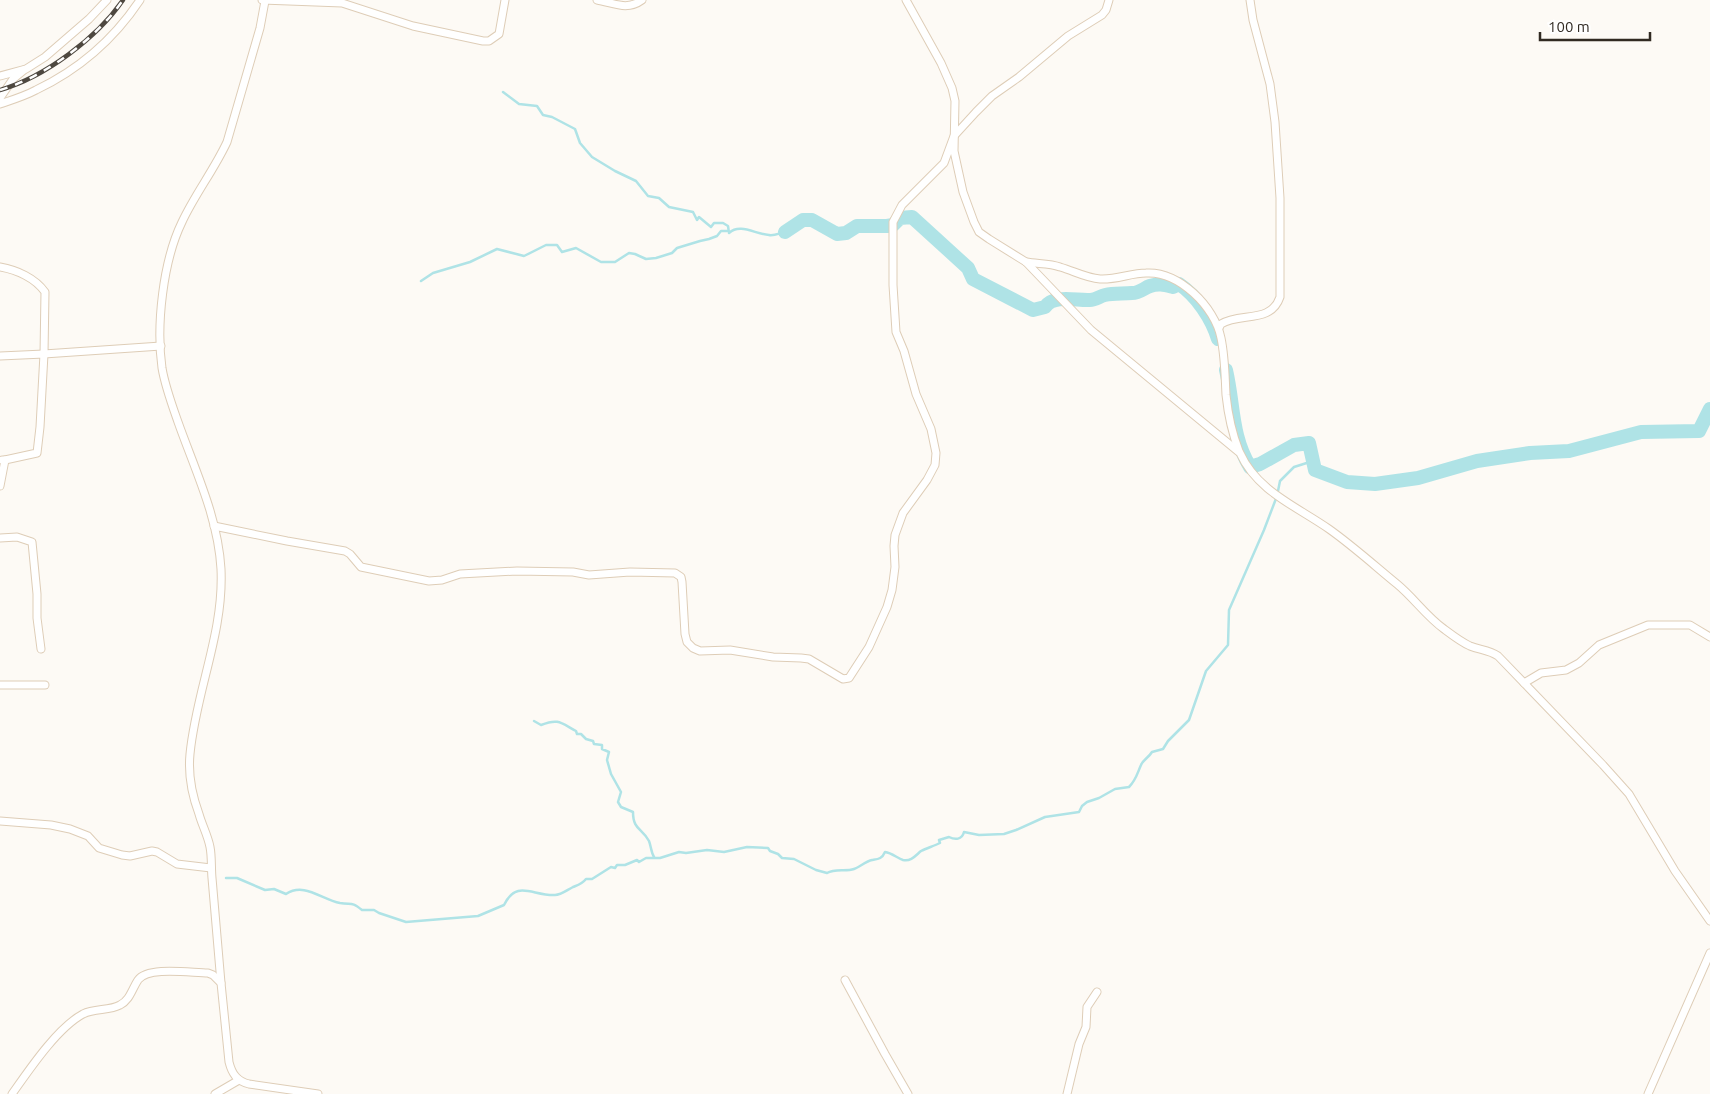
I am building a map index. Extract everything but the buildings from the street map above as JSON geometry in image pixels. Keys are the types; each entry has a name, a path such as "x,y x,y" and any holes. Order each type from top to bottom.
{"street":[{"path":"0,98 13,80 45,57 108,0"},
{"path":"0,104 35,91 79,65 98,50 140,0"},
{"path":"318,1094 249,1084 239,1080 232,1072 229,1062 210,846 197,811 190,771 190,754 194,730 216,633 220,601 221,564 214,526 204,492 169,395 162,365 161,346 165,279 171,252 181,223 220,158 227,142 260,28 263,0 342,3 414,26 489,41 499,34 505,0"},
{"path":"597,0 626,6 633,6 642,0"},
{"path":"906,0 947,75 955,101 954,151 963,192 974,222 980,232 1026,262 1092,330 1240,453"},
{"path":"214,526 345,551 350,554 360,567 429,581 442,580 460,574 517,571 573,572 589,575 630,572 675,573 681,577 685,634 687,642 693,648 700,651 730,650 773,657 801,658 843,679 850,678 869,647 887,607 896,567 895,535 903,513 927,480 935,465 934,441 911,381 904,351 896,332 893,285 893,222 902,204 944,163 954,136 992,96 1019,77 1068,36 1102,15 1106,10 1109,0"},
{"path":"1219,328 1221,324 1231,319 1251,318 1270,312 1280,297 1280,198 1275,122 1270,84 1253,20 1250,0"},
{"path":"0,76 26,69"},
{"path":"1026,262 1060,266 1079,274 1102,279 1146,273 1159,274 1184,285 1199,299 1219,328 1224,353 1229,417 1240,453 1246,466 1256,479 1270,491 1329,529 1401,587 1427,616 1444,630 1468,645 1490,650 1498,656 1603,764 1629,794 1675,871 1710,921"},
{"path":"0,267 14,270 31,279 40,284 45,292 40,427 36,453 2,460 0,486"},
{"path":"0,356 161,346"},
{"path":"0,538 17,537 32,542 41,649"},
{"path":"1524,683 1541,673 1566,670 1579,663 1599,645 1648,625 1690,625 1710,637"},
{"path":"0,685 45,685"},
{"path":"0,821 51,825 70,829 88,836 98,848 122,856 152,851 177,864 211,868"},
{"path":"1648,1094 1710,953"},
{"path":"12,1094 45,1049 67,1026 85,1013 115,1007 124,1002 142,975 154,972 208,973 221,983"},
{"path":"845,980 908,1094"},
{"path":"1068,1094 1079,1044 1086,1026 1087,1007 1096,992"},
{"path":"215,1094 239,1080"}],"waterway":[{"path":"503,92 519,104 537,106 543,115 552,117 575,129 580,143 592,157 636,181 648,196 659,198 669,207 693,212 697,220 699,217 711,227 714,223 723,223 728,226 729,233 738,229 771,235 785,232"},
{"path":"785,232 803,220 812,220 837,234 846,233 857,226 893,225 900,218 912,217 968,268 973,279 1033,310 1045,307 1049,303 1060,299 1092,300 1108,294 1137,292 1153,285 1173,287 1179,284 1203,308 1218,339"},
{"path":"421,281 433,273 470,262 497,249 524,256 546,245 557,245 562,252 576,248 601,262 615,262 629,253 646,259 656,258 672,253 677,248 717,236 721,231 727,231"},
{"path":"1226,370 1236,432 1239,444 1250,467 1260,464 1294,445 1309,443 1315,470 1347,482 1375,484 1418,478 1477,461 1530,453 1569,451 1641,432 1699,431 1710,409"},
{"path":"226,878 237,878 265,890 274,889 286,894 299,890 313,892 333,901 353,904 362,910 374,910 406,922 478,916 504,905 509,897 520,891 557,895 586,879 592,879 611,867 615,868 617,865 625,865 637,860 639,862 646,858 660,858 679,852 707,850 724,852 747,847 768,848 782,858 794,859 816,870 827,873 854,869 880,858 885,852 903,860 908,860 921,851 940,843 939,840 949,837 958,839 962,837 964,832 979,835 1004,834 1045,817 1079,812 1087,802 1115,789 1129,787 1143,762 1152,752 1163,749 1168,741 1189,720 1206,671 1228,645 1229,610 1264,530 1277,496 1280,481 1294,467 1313,461"},
{"path":"534,721 541,725 552,722 563,724 576,731 577,734 581,734 586,739 593,741 594,744 602,745 602,749 609,752 607,760 611,774 621,792 618,802 621,807 633,812 636,826 649,841 654,857"}],"railway":[{"path":"0,90 35,76 69,54 85,42 123,0"}]}
